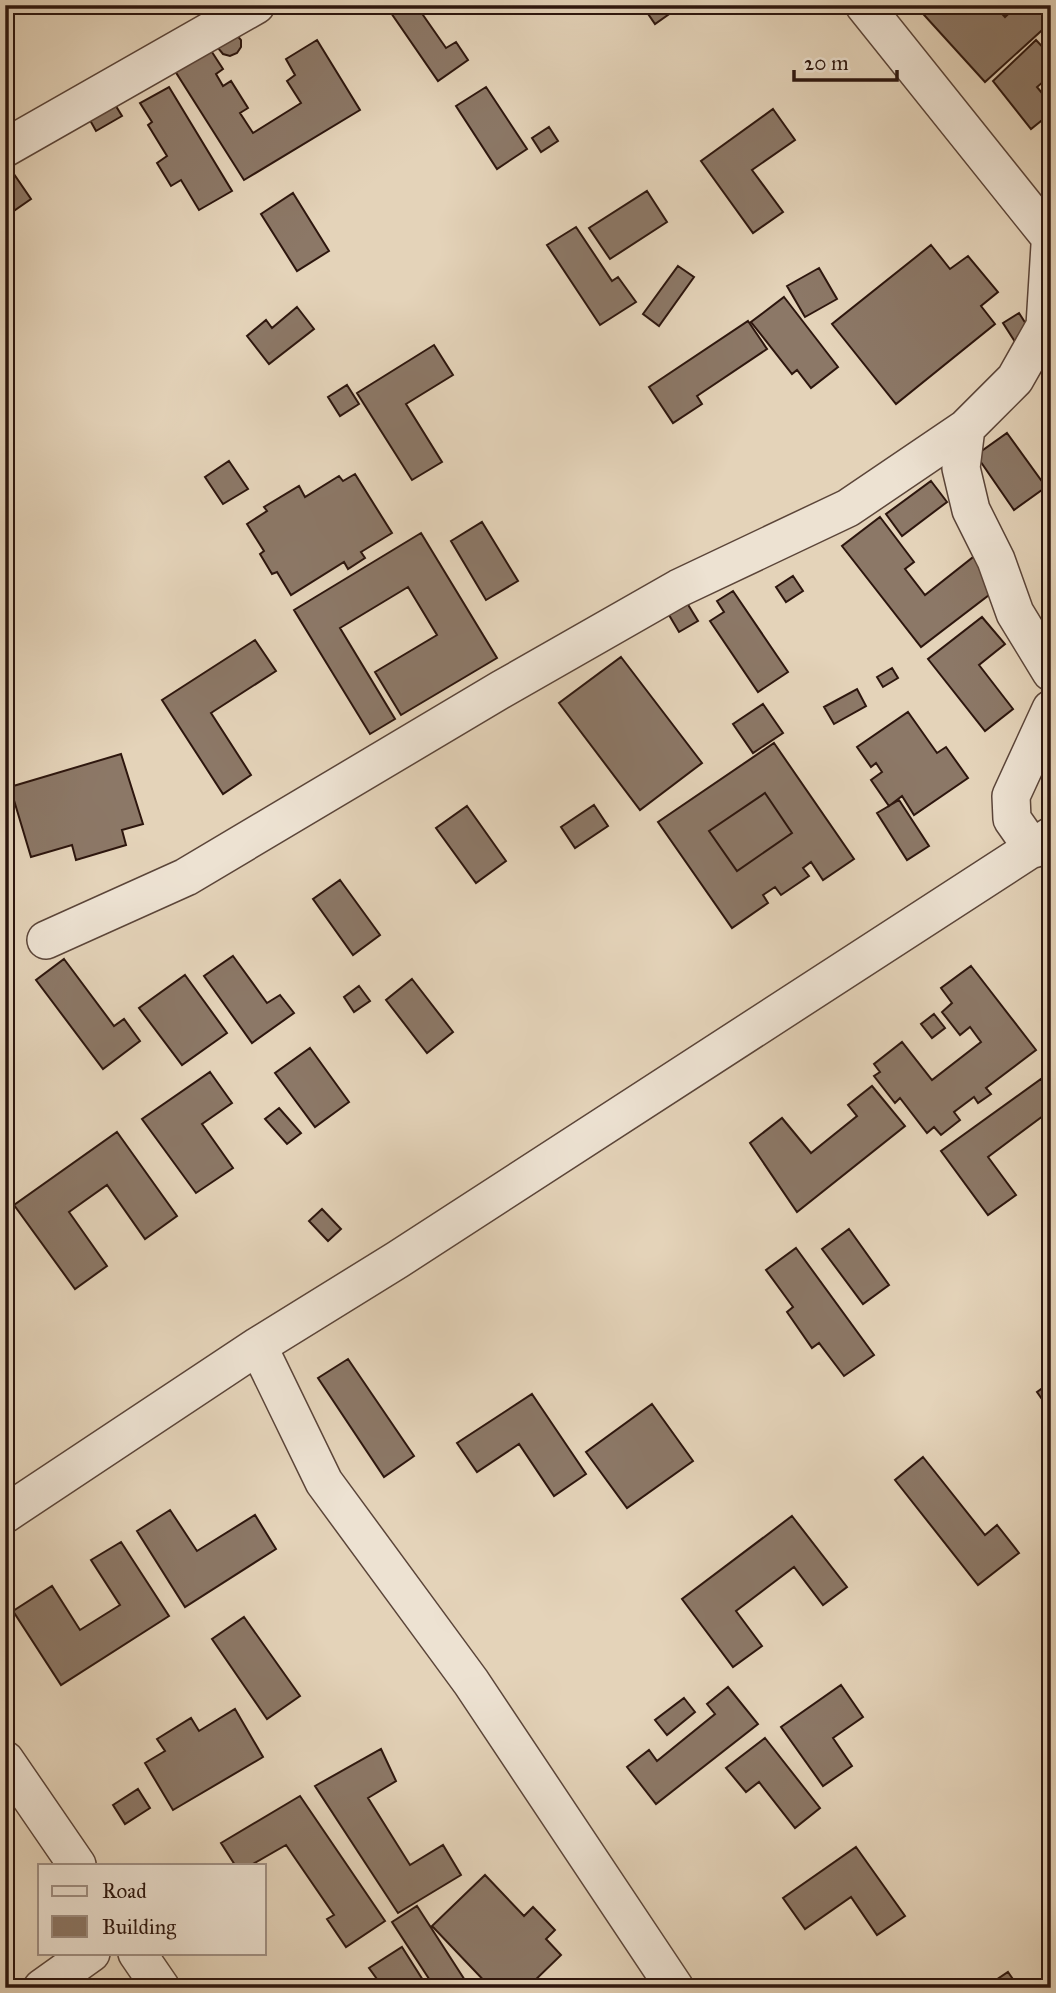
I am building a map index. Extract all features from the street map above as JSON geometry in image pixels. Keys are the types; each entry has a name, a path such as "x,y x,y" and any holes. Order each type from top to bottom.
{"street":[{"path":"5,148 256,5"},
{"path":"46,940 186,877 502,689 679,588 848,508 966,428 1014,379 1045,326 1050,233 864,5"},
{"path":"966,428 961,468 971,510 996,560 1015,613 1051,672"},
{"path":"5,1514 258,1346 397,1260 1042,843 1012,819 1011,796 1051,709"},
{"path":"258,1346 324,1482 471,1682 675,1988"},
{"path":"5,1760 76,1864"},
{"path":"42,1988 91,1954"},
{"path":"138,1954 161,1988"}],"building":[{"path":"396,5 416,5 446,48 456,42 468,60 438,81 389,10"},
{"path":"642,5 682,5 655,24"},
{"path":"915,5 994,5 1005,17 1018,5 1051,5 1051,22 985,82"},
{"path":"994,5 1018,5 1005,17"},
{"path":"236,34 241,40 241,47 237,53 230,56 223,54 218,48 218,41"},
{"path":"317,40 360,110 244,180 175,71 210,49 223,69 216,74 223,86 231,81 248,108 240,113 253,133 301,103 287,81 295,75 286,59"},
{"path":"1036,40 1051,56 1051,75 1037,87 1051,104 1051,113 1031,129 993,81"},
{"path":"169,87 232,191 199,210 181,180 171,186 157,163 167,156 148,125 152,122 140,103"},
{"path":"486,87 527,149 497,169 456,106"},
{"path":"111,98 122,116 96,131 86,113"},
{"path":"773,109 795,140 752,170 783,212 753,233 701,161"},
{"path":"549,127 558,141 541,152 532,138"},
{"path":"5,161 31,199 5,217"},
{"path":"647,191 667,222 610,259 589,228"},
{"path":"293,193 329,251 297,271 261,214"},
{"path":"576,227 612,281 618,277 636,302 600,325 547,245"},
{"path":"931,245 950,269 968,256 998,292 981,306 995,324 896,404 832,324"},
{"path":"678,266 694,277 659,326 643,314"},
{"path":"819,268 837,299 805,317 787,286"},
{"path":"784,297 838,367 811,388 797,370 792,374 751,322"},
{"path":"297,307 314,329 269,364 247,336 266,320 272,328"},
{"path":"1019,313 1033,335 1017,345 1003,323"},
{"path":"748,321 767,349 697,396 702,404 673,423 649,387"},
{"path":"434,345 453,375 406,404 442,462 412,480 357,393"},
{"path":"347,385 359,404 340,416 328,397"},
{"path":"1007,433 1046,487 1014,510 976,455"},
{"path":"229,461 248,489 223,504 205,477"},
{"path":"355,474 392,533 361,552 365,558 348,569 344,562 291,595 277,572 272,574 260,554 264,551 247,524 267,511 264,507 299,486 305,497 339,476 343,481"},
{"path":"931,481 947,502 902,536 886,514"},
{"path":"880,517 914,562 905,569 925,595 977,554 1002,585 921,647 842,546"},
{"path":"482,522 518,581 486,600 451,541"},
{"path":"421,533 497,658 401,715 375,672 437,635 408,587 340,628 395,719 370,734 294,610"},
{"path":"793,576 803,591 786,602 776,587"},
{"path":"733,591 788,672 758,692 710,621 724,612 717,601"},
{"path":"687,603 698,621 679,632 669,615"},
{"path":"982,617 1005,644 979,665 1013,709 985,731 928,659"},
{"path":"255,640 276,671 211,713 251,775 223,794 162,700"},
{"path":"621,657 702,763 640,810 559,703"},
{"path":"892,668 898,678 883,687 877,677"},
{"path":"857,689 866,706 834,724 824,707"},
{"path":"763,704 783,733 753,753 733,724"},
{"path":"908,712 937,753 946,747 968,778 914,815 902,796 889,806 871,780 882,772 876,763 871,767 857,747"},
{"path":"774,743 854,859 823,880 811,862 803,868 809,876 781,895 775,887 763,895 768,903 732,928 658,822","holes":["765,793 792,833 737,871 709,831"]},
{"path":"121,754 143,824 122,830 126,845 76,860 72,845 31,857 10,787"},
{"path":"765,793 792,833 737,871 709,831"},
{"path":"899,800 929,846 907,860 877,813"},
{"path":"594,805 608,826 575,848 561,827"},
{"path":"467,806 506,861 476,883 436,828"},
{"path":"340,880 380,935 353,955 313,899"},
{"path":"233,956 267,1003 280,995 294,1013 252,1043 204,976"},
{"path":"64,959 114,1026 124,1019 140,1041 103,1069 36,980"},
{"path":"971,966 1036,1050 986,1088 991,1094 978,1103 974,1097 954,1112 960,1120 941,1135 934,1127 927,1133 900,1098 895,1103 874,1076 880,1072 874,1064 902,1042 932,1080 981,1042 970,1027 960,1035 942,1012 952,1003 941,988"},
{"path":"185,975 227,1033 182,1065 139,1008"},
{"path":"412,979 453,1032 427,1053 386,1000"},
{"path":"359,986 370,1001 354,1012 344,997"},
{"path":"934,1014 945,1028 932,1038 921,1024"},
{"path":"310,1048 349,1102 315,1127 275,1073"},
{"path":"210,1072 232,1103 202,1124 233,1168 196,1193 142,1119"},
{"path":"1041,1079 1051,1093 1051,1110 988,1157 1016,1195 988,1215 941,1151"},
{"path":"872,1086 905,1126 797,1212 750,1143 782,1118 811,1153 857,1116 848,1105"},
{"path":"279,1108 301,1133 287,1144 265,1119"},
{"path":"117,1132 177,1216 145,1239 107,1185 69,1212 107,1266 75,1289 14,1205"},
{"path":"322,1209 341,1229 328,1241 309,1221"},
{"path":"849,1229 889,1285 863,1304 822,1249"},
{"path":"796,1248 874,1355 844,1376 819,1343 812,1348 787,1312 793,1307 766,1270"},
{"path":"348,1359 414,1456 384,1477 318,1378"},
{"path":"1051,1382 1051,1412 1037,1392"},
{"path":"532,1394 586,1474 554,1496 519,1444 477,1472 457,1443"},
{"path":"652,1404 693,1461 627,1508 586,1452"},
{"path":"923,1457 985,1535 997,1525 1019,1553 978,1585 895,1480"},
{"path":"170,1510 197,1551 255,1515 276,1549 185,1607 137,1531"},
{"path":"792,1516 847,1587 823,1605 794,1567 736,1611 762,1646 733,1667 682,1599"},
{"path":"121,1542 169,1616 61,1685 13,1611 52,1586 80,1630 120,1605 91,1560"},
{"path":"244,1617 300,1696 267,1719 212,1639"},
{"path":"841,1685 863,1717 833,1738 852,1766 823,1786 781,1727"},
{"path":"728,1687 758,1724 656,1804 627,1767 649,1750 657,1761 715,1714 707,1704"},
{"path":"684,1698 695,1712 667,1735 655,1720"},
{"path":"235,1709 263,1757 173,1810 145,1763 165,1751 157,1739 191,1718 199,1731"},
{"path":"765,1738 820,1808 795,1828 759,1782 746,1792 726,1768"},
{"path":"381,1749 396,1781 368,1798 410,1865 443,1845 461,1875 398,1913 315,1786"},
{"path":"138,1789 150,1808 125,1824 113,1805"},
{"path":"300,1796 385,1921 346,1947 327,1919 334,1915 286,1845 253,1864 234,1864 221,1843"},
{"path":"856,1847 905,1916 877,1935 851,1897 805,1929 783,1898"},
{"path":"485,1875 524,1916 533,1907 555,1930 546,1939 561,1955 527,1988 491,1988 432,1926"},
{"path":"417,1906 470,1988 435,1988 392,1922"},
{"path":"402,1947 428,1988 379,1988 382,1986 369,1968"},
{"path":"1008,1972 1019,1988 984,1988"}]}
